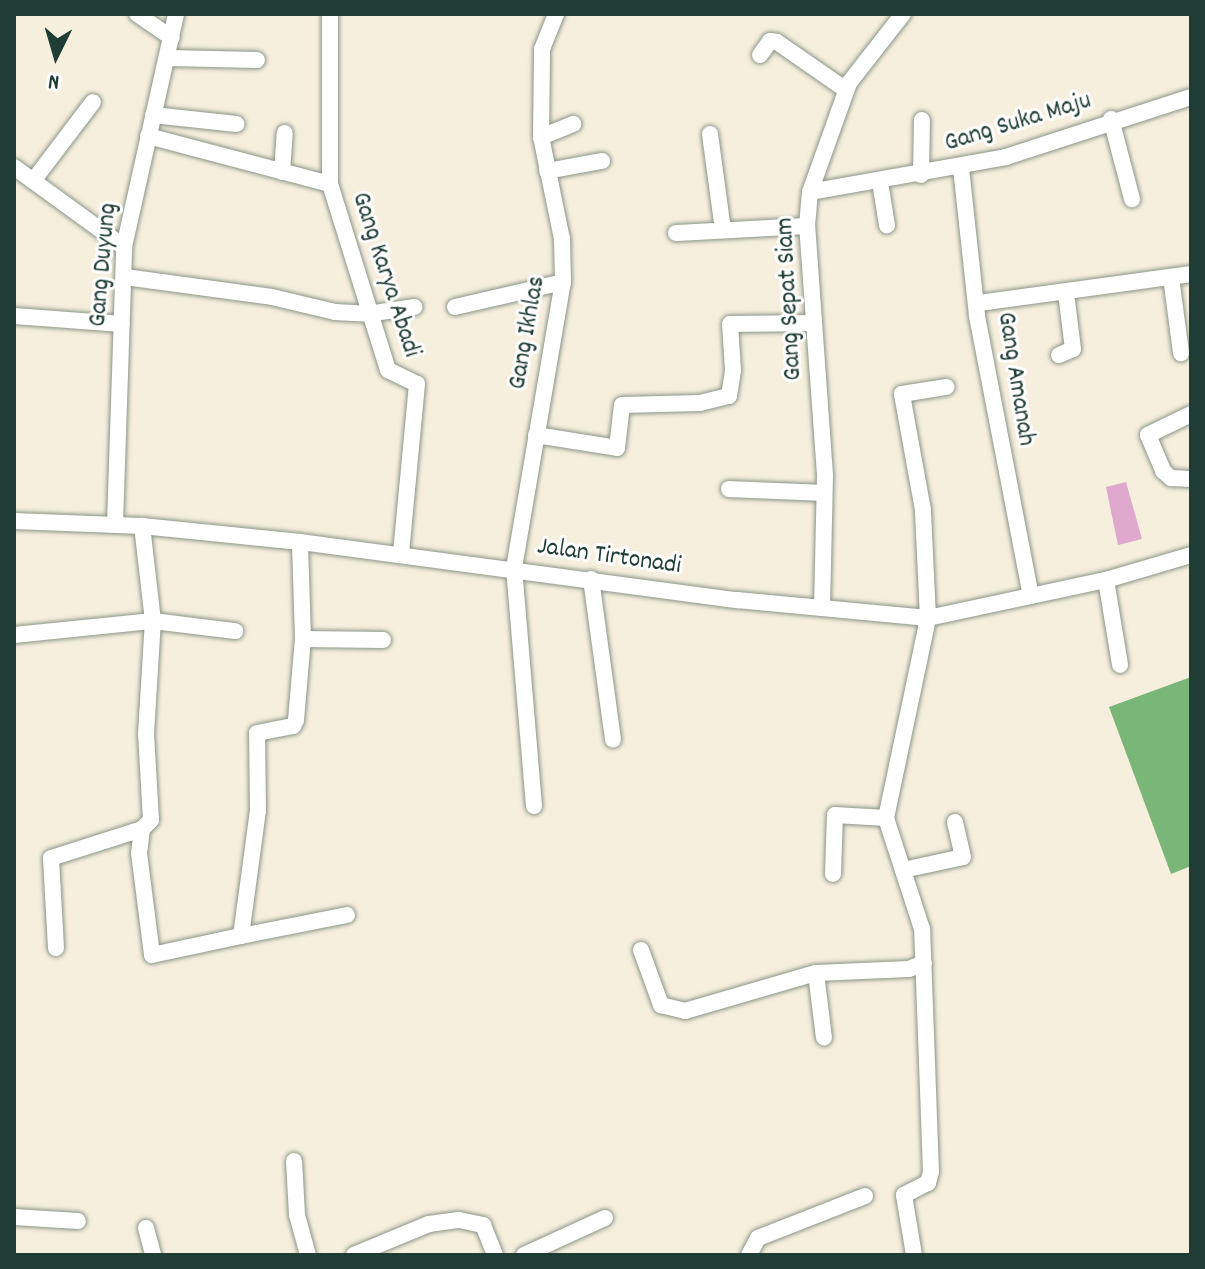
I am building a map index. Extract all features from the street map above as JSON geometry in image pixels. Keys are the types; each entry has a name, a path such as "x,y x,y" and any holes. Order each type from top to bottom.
{"street":[{"path":"137,14 172,38"},
{"name":"Gang Duyung","path":"115,524 124,247 176,14"},
{"name":"Gang Karya Abadi","path":"330,14 330,184 368,314 388,370 417,384 401,553"},
{"name":"Gang Ikhlas","path":"534,806 514,568 563,282 562,239 541,137 542,49 556,14"},
{"name":"Gang Sepat Siam","path":"822,608 824,493 807,226 810,192 846,90 903,14"},
{"path":"760,55 770,41 777,42 846,90"},
{"path":"168,58 257,60"},
{"name":"Gang Suka Maju","path":"810,192 961,168 1022,153 1111,119 1191,97"},
{"path":"33,181 93,102"},
{"path":"153,115 237,124"},
{"path":"1111,119 1132,199"},
{"path":"921,175 922,120"},
{"path":"541,137 574,124"},
{"path":"282,172 285,133"},
{"path":"710,134 723,230"},
{"path":"148,136 330,184"},
{"path":"547,171 602,161"},
{"path":"14,167 93,230 124,247"},
{"name":"Gang Amanah","path":"961,168 979,303 977,316 1031,596"},
{"path":"880,182 887,225"},
{"path":"676,233 807,226"},
{"path":"979,303 1191,274"},
{"path":"125,277 368,314 414,307"},
{"path":"1171,277 1181,353"},
{"path":"455,307 563,282"},
{"path":"1059,355 1073,349 1066,293"},
{"path":"14,316 122,324"},
{"path":"536,435 617,448 622,405 700,403 729,396 733,370 730,324 814,323"},
{"path":"914,1255 904,1195 928,1183 931,1172 924,963 916,899 886,818 928,618 923,510 902,394 946,387"},
{"path":"1191,414 1148,435 1163,471 1171,478 1191,479"},
{"path":"729,489 824,493"},
{"name":"Jalan Tirtonadi","path":"14,521 115,524 300,542 822,608 928,618 1106,580 1191,555"},
{"path":"142,526 153,621 146,734 152,812 142,829 139,853 152,955 347,915"},
{"path":"241,936 258,811 257,733 295,723 303,639 300,542"},
{"path":"591,579 613,740"},
{"path":"1106,580 1120,665"},
{"path":"14,635 153,621 235,631"},
{"path":"303,639 383,640"},
{"path":"833,874 835,815 886,818"},
{"path":"903,870 963,857 955,822"},
{"path":"56,948 51,858 142,829"},
{"path":"641,950 661,1005 673,1010 711,1007 816,973 909,969 924,963"},
{"path":"816,973 824,1038"},
{"path":"294,1161 297,1215 308,1255"},
{"path":"749,1255 758,1238 865,1196"},
{"path":"14,1217 78,1221"},
{"path":"524,1255 605,1218"},
{"path":"354,1255 429,1224 459,1220 483,1225 495,1255"},
{"path":"146,1228 153,1255"}],"green space":[{"path":"1191,677 1191,866 1171,874 1109,707"}],"building":[{"path":"1126,482 1142,539 1118,545 1106,487"}]}
